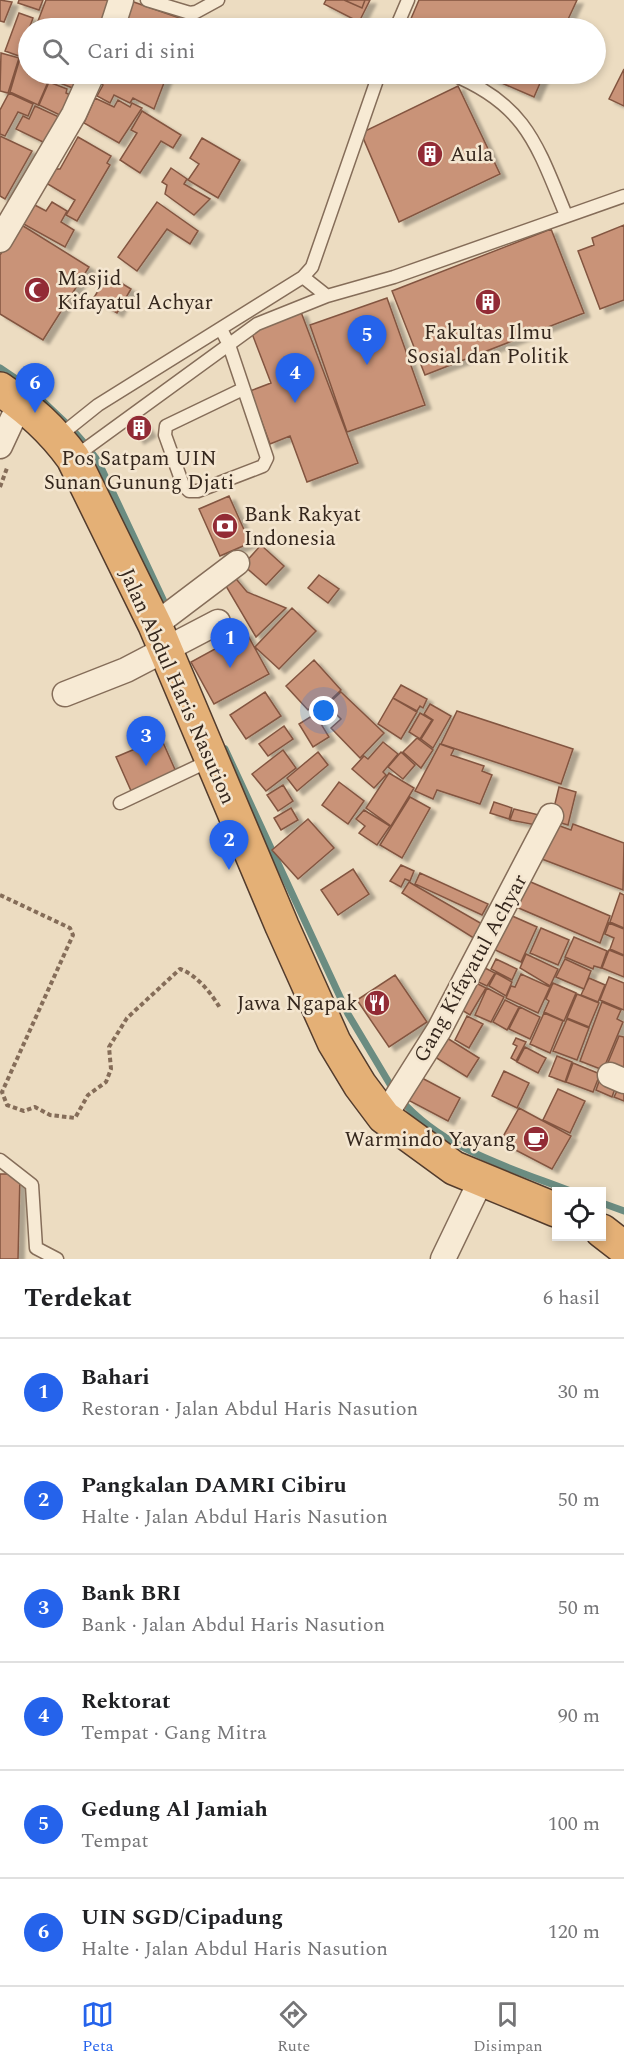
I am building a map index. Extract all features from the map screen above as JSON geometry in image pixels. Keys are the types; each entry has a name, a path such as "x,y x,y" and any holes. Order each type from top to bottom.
{"highway":[{"name":"Jalan Abdul Haris Nasution","path":"10,396 56,436 160,638 334,1042 360,1085 384,1117 454,1168 552,1208"},
{"path":"606,1233 624,1241"},
{"path":"606,1234 624,1248"}],"street":[{"path":"115,18 121,0"},
{"path":"0,240 74,114 88,84"},
{"path":"0,446 10,396"},
{"path":"65,694 126,670 237,563"},
{"path":"160,638 218,622"},
{"name":"Gang Kifayatul Achyar","path":"384,1117 439,1030 551,816"},
{"path":"442,1259 481,1180"}],"lane":[{"path":"147,0 190,13 218,0"},
{"path":"400,18 408,0"},
{"path":"56,436 98,405 303,277 312,267 376,84"},
{"path":"475,84 504,103 525,125 543,159 566,215"},
{"path":"56,436 229,345 257,324 327,296 394,277 624,196"},
{"path":"303,277 327,296"},
{"path":"221,329 229,345 267,458 265,464 198,491 189,491 183,485 165,435 166,426 243,389"},
{"path":"120,803 212,759"},
{"path":"0,1160 32,1185 34,1242 41,1252 57,1259"}],"path":[{"path":"0,896 69,928 73,935 2,1092 7,1105 24,1111 35,1107 50,1114 75,1118 88,1095 106,1082 111,1069 109,1047 128,1018 180,969 186,971 210,992 220,1008"}],"building":[{"path":"0,0 12,2 4,22 0,21"},
{"path":"19,0 43,0 39,10 18,3"},
{"path":"46,0 109,0 103,18 39,18"},
{"path":"128,0 179,18 122,18"},
{"path":"326,0 370,0 361,18 351,18 324,4"},
{"path":"344,0 365,0 362,8"},
{"path":"419,0 577,0 569,18 411,18"},
{"path":"19,13 33,18 18,18 18,56 5,51"},
{"path":"1,53 18,58 18,61 8,93 0,91"},
{"path":"18,65 18,84 47,84 38,105 10,92"},
{"path":"624,69 624,106 609,99"},
{"path":"48,84 67,89 66,93 75,97 66,118 39,105"},
{"path":"62,84 77,84 75,89"},
{"path":"101,84 164,84 154,109 133,98 130,103 114,95 110,103 97,96 103,85"},
{"path":"504,84 540,84 534,97"},
{"name":"Aula","path":"458,86 500,174 399,222 361,133"},
{"path":"9,93 33,104 28,116 18,112 5,136 0,134 0,110"},
{"path":"95,98 114,107 118,100 130,107 132,103 142,108 119,143 84,123"},
{"path":"35,106 59,117 45,143 16,129 23,116 29,119"},
{"path":"142,111 181,135 173,148 161,141 140,173 120,160 137,133 131,130"},
{"path":"0,136 32,151 5,199 0,196"},
{"path":"78,137 111,156 107,163 110,165 77,221 66,215 75,200 46,183 54,169 60,169"},
{"path":"202,138 240,160 218,198 188,180 199,164 190,158"},
{"path":"171,168 187,179 184,184 210,199 194,215 165,194 167,185 162,182"},
{"path":"52,202 67,211 61,222 74,230 65,247 20,222 31,203 46,211"},
{"path":"157,202 198,231 190,244 167,229 137,271 118,257"},
{"name":"Masjid Kifayatul Achyar","path":"20,224 89,267 43,340 0,314 0,255"},
{"path":"624,225 624,300 600,309 578,251 594,245 592,238"},
{"name":"Fakultas Ilmu Sosial dan Politik","path":"551,229 584,313 425,375 392,291"},
{"path":"108,275 131,289 117,313 93,299"},
{"path":"387,298 425,405 347,432 310,325"},
{"path":"301,312 358,463 307,482 290,436 270,444 250,391 271,383 251,331"},
{"name":"Pos Satpam UIN Sunan Gunung Djati","path":"140,416 150,433 138,440 129,423"},
{"name":"Bank Rakyat Indonesia","path":"229,496 250,543 220,556 199,509"},
{"path":"261,545 284,566 266,585 243,565"},
{"path":"232,574 247,592 286,608 256,637 223,581"},
{"path":"319,575 339,589 328,603 308,588"},
{"path":"292,608 316,631 279,669 255,647"},
{"path":"246,632 269,674 214,704 191,662"},
{"path":"314,660 341,690 318,712 312,706 308,710 286,686"},
{"path":"401,685 427,699 423,708 420,706 417,711 393,698"},
{"path":"265,692 281,716 246,739 230,715"},
{"path":"341,692 384,733 360,758 331,728 341,719 327,705"},
{"path":"393,698 417,712 401,739 378,724"},
{"path":"430,704 451,716 433,748 421,739 433,720 424,714"},
{"path":"457,711 573,749 561,784 441,744"},
{"path":"420,713 432,720 420,739 409,732"},
{"path":"315,714 329,737 313,747 299,724"},
{"path":"284,726 293,739 268,756 259,744"},
{"path":"161,738 177,774 132,793 116,757"},
{"path":"417,738 433,750 421,768 403,752"},
{"path":"383,742 398,754 383,772 386,775 374,788 352,769 364,756 368,759"},
{"path":"440,744 454,749 451,755 484,766 482,771 492,775 480,804 437,790 433,799 415,791"},
{"path":"283,750 296,768 266,791 252,774"},
{"path":"318,752 328,765 297,791 287,778"},
{"path":"401,752 415,765 403,779 388,767"},
{"path":"389,773 414,788 391,826 366,808"},
{"path":"339,782 364,801 348,824 322,805"},
{"path":"283,785 293,801 278,811 267,795"},
{"path":"559,787 576,792 568,825 551,820"},
{"path":"410,797 430,808 402,858 380,845"},
{"path":"494,802 512,808 509,819 490,813"},
{"path":"291,808 298,820 281,830 274,818"},
{"path":"514,809 539,815 536,825 510,820"},
{"path":"364,810 390,826 377,845 359,833 365,826 356,819"},
{"path":"308,819 334,848 298,879 272,850"},
{"path":"549,822 571,830 573,824 624,843 623,890 534,856"},
{"path":"401,865 414,871 410,881 405,879 401,887 390,881"},
{"path":"353,869 369,894 338,915 321,890"},
{"path":"420,873 488,904 482,915 415,884"},
{"path":"526,880 610,916 600,943 514,906"},
{"path":"409,882 489,928 480,942 402,893"},
{"path":"620,893 624,895 624,928 610,922"},
{"path":"510,915 537,927 521,962 491,948"},
{"path":"609,923 624,929 624,955 610,949 614,938 605,934"},
{"path":"541,928 569,940 558,965 530,953"},
{"path":"574,937 607,951 601,968 594,966 593,969 565,957"},
{"path":"609,950 624,956 624,977 602,968"},
{"path":"526,954 558,969 550,986 520,968"},
{"path":"496,959 517,969 512,980 491,969"},
{"path":"565,959 591,971 584,989 556,977"},
{"path":"481,966 495,973 487,986 474,980"},
{"path":"496,973 512,982 506,996 489,986"},
{"path":"521,974 550,987 538,1013 506,998 511,986 515,987"},
{"path":"395,975 427,1022 389,1047 357,1000"},
{"path":"609,977 624,983 624,1010 600,1000"},
{"path":"589,978 605,985 598,1002 581,995"},
{"path":"476,983 486,988 470,1015 460,1009"},
{"path":"553,983 576,993 564,1021 544,1012 549,1001 546,999"},
{"path":"487,988 504,997 491,1022 475,1015"},
{"path":"577,994 599,1003 589,1027 567,1018"},
{"path":"505,1000 519,1007 507,1030 493,1022"},
{"path":"602,1002 621,1010 617,1019 623,1022 603,1070 580,1061"},
{"path":"520,1007 540,1017 530,1039 509,1029"},
{"path":"544,1013 563,1021 550,1053 530,1044"},
{"path":"467,1016 483,1024 469,1048 455,1040"},
{"path":"567,1019 589,1028 577,1060 553,1051"},
{"path":"619,1036 624,1037 624,1071 607,1065"},
{"path":"447,1038 479,1058 467,1077 435,1057"},
{"path":"516,1038 526,1042 516,1061 511,1058 517,1046 513,1044"},
{"path":"525,1047 546,1058 538,1073 517,1062"},
{"path":"557,1056 572,1062 565,1082 549,1076"},
{"path":"573,1063 600,1074 593,1092 566,1082"},
{"path":"504,1071 529,1083 517,1108 492,1096"},
{"path":"602,1073 618,1080 612,1097 596,1090"},
{"path":"420,1077 460,1098 448,1121 408,1100"},
{"path":"622,1081 624,1082 624,1101 614,1097"},
{"path":"558,1089 585,1101 570,1133 543,1120"},
{"name":"Warmindo Yayang","path":"519,1108 571,1136 552,1169 500,1142"},
{"path":"0,1174 20,1174 18,1259 0,1259"}],"waterway":[{"path":"0,368 28,387 69,426"},
{"path":"72,429 86,445"},
{"path":"89,449 98,461 168,610"},
{"path":"225,749 348,1014 394,1091"},
{"path":"400,1099 418,1117 458,1145 560,1187"},
{"path":"606,1204 624,1211"}],"place":[{"name":"Aula","path":"430,154"},
{"name":"Masjid Kifayatul Achyar","path":"37,290"},
{"name":"Fakultas Ilmu Sosial dan Politik","path":"488,302"},
{"name":"Gedung Al Jamiah","path":"367,365"},
{"name":"Rektorat","path":"295,403"},
{"name":"UIN SGD/Cipadung","path":"35,413"},
{"name":"Pos Satpam UIN Sunan Gunung Djati","path":"139,428"},
{"name":"Bank Rakyat Indonesia","path":"225,526"},
{"name":"Bahari","path":"230,668"},
{"name":"Bank BRI","path":"146,766"},
{"name":"Pangkalan DAMRI Cibiru","path":"229,870"},
{"name":"Jawa Ngapak","path":"377,1003"},
{"name":"Warmindo Yayang","path":"536,1139"}]}
